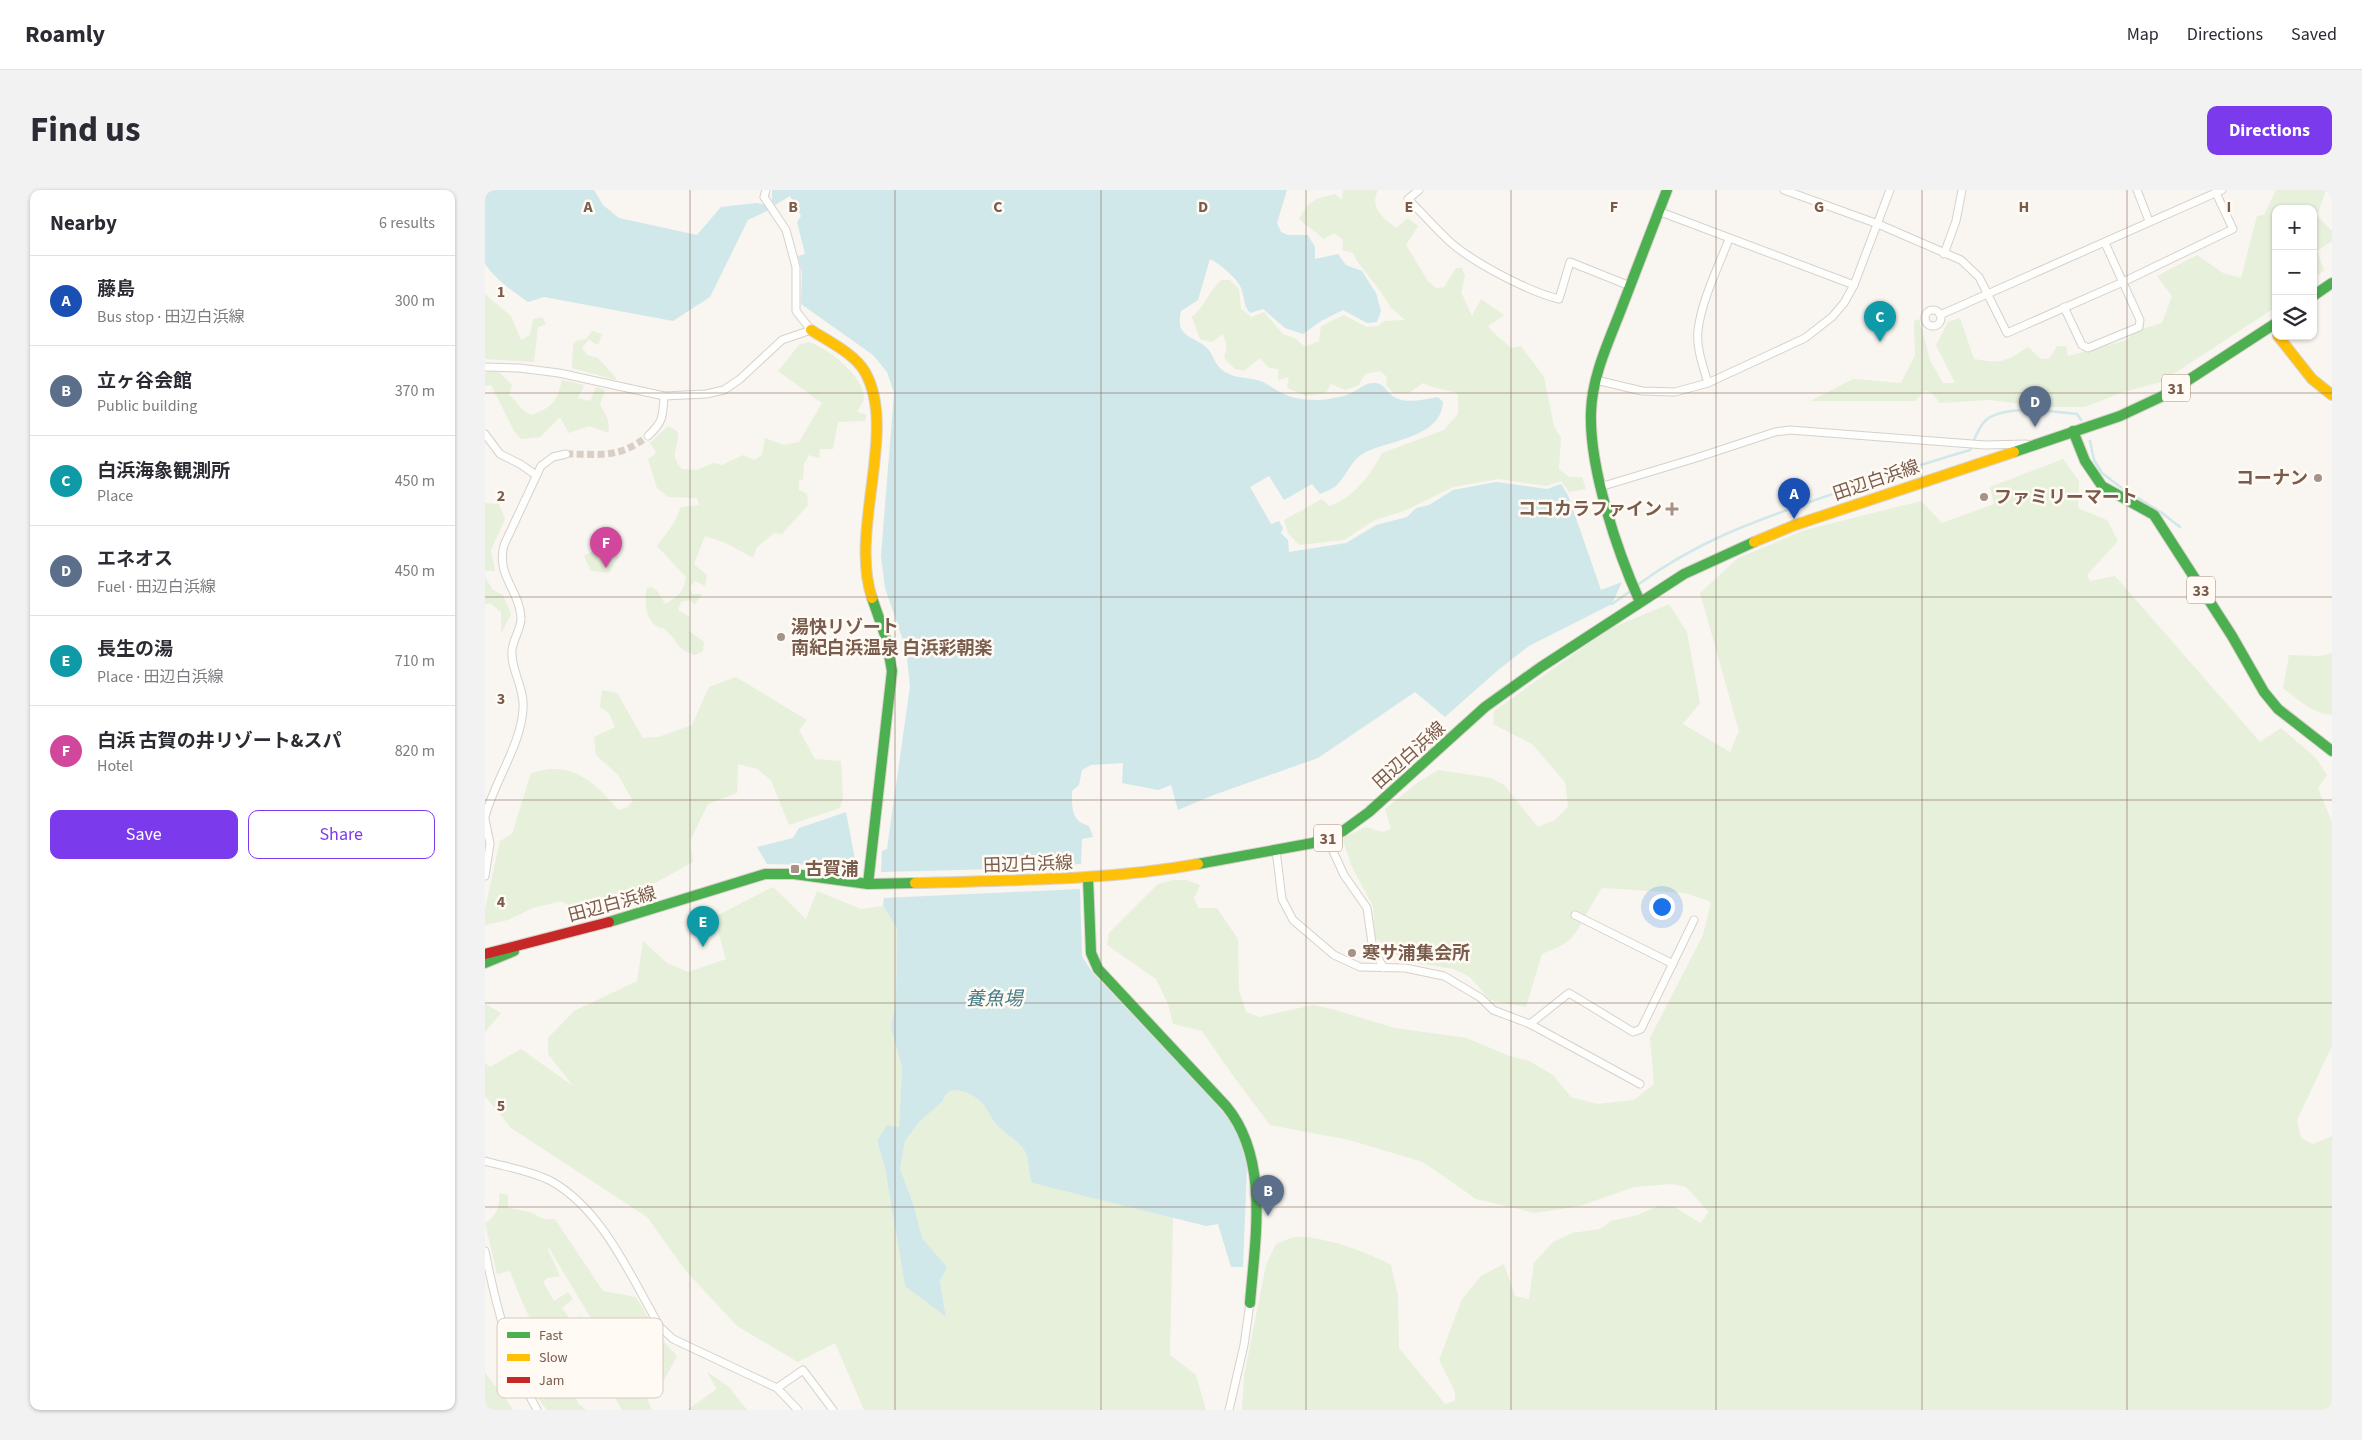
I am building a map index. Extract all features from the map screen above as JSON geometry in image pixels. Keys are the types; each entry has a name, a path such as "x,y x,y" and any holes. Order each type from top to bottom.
{"main road":[{"path":"1638,598 1629,578 1600,487 1591,437 1591,410 1599,363 1667,190"},
{"path":"2314,295 2332,283"},
{"name":"田辺白浜線","path":"485,954 528,945 657,910 751,876 765,874 794,874 868,884 1088,878 1147,873 1276,850 1327,838 1343,830 1391,794 1485,707 1638,598 1735,550 1795,525 2121,416 2167,394 2272,328"},
{"path":"811,330 840,349 865,370 875,392 876,428 865,542 865,572 872,599 889,647 892,671 868,884"},
{"path":"2282,340 2312,379 2332,395"},
{"name":"33","path":"2073,431 2085,461 2101,486 2154,515 2232,636 2264,692 2273,704 2332,750"},
{"path":"1088,878 1091,952 1098,969 1226,1106 1241,1125 1249,1145 1254,1167 1253,1261 1250,1303"},
{"path":"485,963 528,945"}],"street":[{"path":"1419,190 1408,199 1451,243 1495,272 1541,295 1559,300 1570,262 1630,286"},
{"path":"1784,190 1878,224 1961,260 1979,277 1988,293 2007,333 2123,282 2233,229 2219,191 2149,221 2105,243 1988,293 1940,315"},
{"path":"1596,380 1650,391 1675,392 1708,383 1805,338 1844,304 1854,285 1890,190"},
{"path":"1944,254 1956,221 1962,190"},
{"path":"2137,190 2149,221"},
{"path":"485,367 519,368 559,373 664,396 706,394 724,390 740,380 782,340 811,330 796,311 796,266 786,230 774,213 765,194"},
{"path":"1659,211 1854,285"},
{"path":"1708,383 1700,356 1698,331 1703,308 1729,239"},
{"path":"2064,307 2082,345 2088,348 2139,327 2141,320 2105,243"},
{"path":"648,436 663,418 664,396"},
{"path":"1600,487 1775,432 1789,430 1985,445 2034,444"},
{"path":"485,434 500,454 536,475"},
{"path":"485,876 490,844 485,818 513,744 523,709 521,685 512,650 522,619 519,607 504,573 502,554 504,545 541,466 553,457 566,454"},
{"path":"1327,838 1344,875 1367,908 1373,950 1384,968"},
{"path":"1276,850 1283,899 1293,920 1334,954 1360,966 1405,968 1445,976 1481,998 1493,1010 1530,1024 1640,1084"},
{"path":"1575,915 1673,964"},
{"path":"1530,1024 1569,994 1633,1032 1641,1029 1694,920"},
{"path":"485,1161 551,1181 574,1198 601,1226 655,1318"},
{"path":"485,1251 493,1294 501,1318"},
{"path":"485,1295 493,1294"},
{"path":"1229,1410 1244,1345 1250,1303"},
{"path":"663,1330 673,1339 777,1388 798,1410"},
{"path":"777,1388 803,1370 833,1410"},
{"path":"530,1398 537,1410"}],"green space":[{"path":"1343,190 1378,190 1375,202 1376,207 1386,220 1396,228 1408,218 1418,226 1406,245 1428,281 1436,288 1444,287 1456,268 1462,268 1465,276 1461,292 1472,316 1481,299 1504,315 1488,326 1511,348 1521,346 1544,377 1554,426 1561,438 1559,469 1569,477 1582,477 1586,489 1569,492 1561,481 1546,486 1498,479 1453,487 1404,511 1375,520 1344,540 1299,545 1288,533 1284,520 1322,499 1329,506 1338,503 1360,485 1382,453 1444,430 1458,414 1458,394 1423,383 1409,393 1393,393 1386,385 1387,377 1380,371 1365,374 1359,385 1345,390 1331,384 1326,393 1306,396 1287,388 1289,377 1278,380 1278,369 1269,368 1260,358 1244,371 1235,369 1224,358 1227,347 1223,334 1212,342 1200,339 1192,317 1221,280 1230,280 1239,289 1241,309 1252,317 1264,312 1283,334 1296,339 1305,347 1319,341 1321,326 1344,315 1366,327 1378,326 1384,321 1405,320 1391,308 1353,253 1342,250 1343,240 1334,233 1324,239 1299,219 1306,208 1317,199 1335,194 1342,200"},
{"path":"2276,190 2326,190 2317,216 2317,205 2272,205 2272,310 2161,382 2123,392 2085,407 2049,407 1989,400 1940,403 1931,392 1924,391 1915,401 1810,401 1853,379 1901,383 1915,355 1914,321 1919,319 1930,360 1943,383 1955,383 1936,345 1948,322 1960,318 1974,359 1983,361 2008,359 2028,347 2041,359 2050,358 2057,346 2066,346 2068,356 2127,340 2135,331 2162,323 2172,296 2157,276 2197,255 2223,273 2241,278 2257,216 2264,215"},
{"path":"2317,216 2332,231 2332,241 2317,251"},
{"path":"2317,251 2324,270 2317,276"},
{"path":"485,294 511,316 521,340 530,335 533,319 542,317 546,324 538,327 534,362 485,359"},
{"path":"592,331 602,334 598,345 589,340 582,347 587,355 598,358 616,378 615,380 572,368 573,345 576,341 586,339"},
{"path":"808,342 834,356 858,381 863,390 864,398 857,412 867,415 865,421 838,422 833,449 820,449 819,458 809,455 804,464 803,479 799,481 799,490 807,494 808,505 782,534 774,533 757,547 753,558 726,543 705,536 694,564 707,575 705,586 695,581 690,586 692,594 702,594 695,604 689,600 681,602 678,610 690,617 689,631 704,642 703,651 695,655 679,646 670,634 650,620 648,615 647,588 652,587 658,592 665,604 682,590 686,577 657,546 674,523 681,507 699,505 697,498 668,497 657,488 648,459 656,453 650,443 668,426 677,431 675,459 682,469 697,470 714,463 722,465 743,455 754,460 762,455 765,438 784,445 799,442 822,403 778,371 799,345"},
{"path":"489,371 500,373 512,385 509,395 525,411 532,415 545,409 553,402 562,380 584,385 578,398 590,401 596,387 605,390 600,404 608,420 609,433 589,426 569,433 560,417 540,437 521,439 514,431 491,385 485,386 485,373"},
{"path":"2063,459 2079,481 2078,508 2107,520 2118,541 2087,575 2090,581 2115,576 2260,742 2281,728 2316,758 2327,775 2318,788 2332,822 2332,1046 2297,1120 2301,1138 2313,1144 2332,1136 2332,1410 1242,1410 1244,1376 1266,1265 1276,1244 1291,1238 1313,1238 1342,1245 1391,1265 1398,1296 1399,1348 1445,1404 1455,1401 1455,1392 1439,1360 1462,1299 1481,1276 1504,1264 1515,1296 1529,1299 1534,1263 1553,1242 1572,1233 1600,1229 1611,1221 1638,1215 1658,1206 1675,1207 1700,1223 1709,1212 1686,1187 1672,1184 1634,1187 1580,1206 1535,1213 1476,1199 1423,1162 1349,1140 1270,1125 1202,1031 1173,1024 1168,1004 1156,979 1107,945 1109,933 1158,884 1173,880 1186,880 1200,885 1194,898 1198,908 1217,908 1238,939 1239,990 1246,1012 1259,1017 1313,1005 1395,1028 1467,1038 1509,1056 1529,1061 1553,1075 1571,1097 1597,1104 1634,1100 1654,1084 1650,1038 1703,935 1711,902 1685,893 1602,888 1580,926 1570,939 1564,944 1542,954 1526,1007 1490,1000 1470,977 1453,969 1404,961 1375,938 1373,906 1352,867 1342,838 1366,827 1383,832 1391,829 1385,809 1417,783 1438,770 1491,778 1504,785 1538,827 1555,820 1568,807 1565,782 1532,744 1493,724 1494,711 1609,629 1669,604 1687,632 1700,703 1683,724 1730,752 1739,731 1700,593 1738,558 1805,530 1921,501 1942,523 1994,504 1990,487"},
{"path":"485,503 499,504 505,519 491,550 495,571 485,571"},
{"path":"603,546 619,557 609,573 591,571 584,556"},
{"path":"485,577 493,590 503,595 511,614 501,634 501,612 490,603 485,605"},
{"path":"2332,653 2332,714 2326,714 2306,706 2283,688 2289,655 2320,656"},
{"path":"736,677 807,720 799,730 815,759 841,761 843,798 840,808 789,825 771,780 757,769 738,764 737,793 708,804 690,841 693,862 655,883 638,896 620,895 576,910 562,901 533,908 508,920 485,925 485,909 500,841 512,834 531,773 558,769 570,771 581,776 600,790 618,810 628,807 633,801 618,775 596,755 594,737 615,727 609,713 600,707 602,690 617,693 643,738 658,737 692,725 709,687"},
{"path":"773,887 806,919 817,891 861,909 883,906 897,928 896,1000 891,1028 902,1068 899,1127 877,1142 885,1168 905,1286 946,1316 940,1281 947,1267 922,1238 913,1203 900,1169 905,1141 920,1121 943,1101 945,1095 949,1092 954,1090 965,1092 980,1101 996,1124 1025,1151 1032,1183 1173,1217 1170,1355 1196,1375 1206,1410 864,1410 835,1343 798,1362 737,1326 686,1271 647,1217 511,1128 485,1096 485,1063 490,1067 521,1049 573,1086 548,1054 548,1038 574,1011 637,981 643,941 667,963 688,972 726,959 714,917"},
{"path":"485,1004 501,1013 485,1032"},
{"path":"499,1193 508,1195 508,1208 530,1212 544,1219 555,1219 603,1291 636,1297 648,1318 591,1318 549,1248 548,1250 560,1276 547,1278 543,1282 554,1301 568,1292 573,1299 562,1308 569,1318 529,1318 510,1271 497,1274 485,1223 497,1210"},
{"path":"663,1340 677,1356 663,1382"},
{"path":"485,1372 497,1387 497,1398 506,1398 513,1410 485,1410"},
{"path":"707,1372 728,1386 747,1410 687,1410 717,1389"},
{"path":"538,1398 575,1398 586,1410 547,1410"},
{"path":"615,1398 647,1398 652,1410 622,1410"}],"water":[{"path":"485,190 594,190 603,205 619,218 697,235 721,207 756,203 766,205 769,210 748,220 710,297 673,321 544,297 528,302 522,298 499,280 485,264"},
{"path":"772,190 1287,190 1277,223 1281,232 1288,235 1308,235 1315,247 1315,259 1338,254 1346,265 1362,271 1376,293 1381,311 1377,322 1367,323 1343,310 1321,321 1303,334 1285,328 1263,309 1250,313 1239,284 1223,268 1210,259 1198,300 1181,311 1180,326 1182,331 1206,347 1219,367 1225,372 1233,376 1260,381 1295,398 1329,399 1346,395 1365,385 1375,383 1381,385 1393,396 1401,400 1438,397 1443,402 1440,414 1424,431 1364,453 1352,464 1337,485 1320,494 1312,484 1284,500 1269,476 1250,487 1271,524 1279,521 1283,528 1281,533 1288,540 1289,552 1346,543 1376,525 1407,517 1416,508 1429,505 1453,490 1496,482 1547,489 1561,484 1568,495 1601,590 1622,582 1612,604 1529,646 1498,670 1445,717 1415,692 1318,758 1211,796 1178,810 1171,785 1158,790 1122,783 1123,763 1091,765 1082,770 1079,785 1072,791 1074,813 1079,821 1089,826 1093,837 1082,839 1081,864 1041,866 1041,868 881,872 882,851 887,849 910,686 906,649 885,588 881,556 894,393 887,372 873,355 801,304 802,272 798,256 805,254 797,222 801,216 790,196 775,205 772,201"},
{"path":"846,812 857,870 844,875 809,865 767,864 757,847 793,838 799,828"},
{"name":"養魚場","path":"1080,889 1082,956 1092,972 1217,1105 1237,1130 1247,1166 1243,1267 1231,1267 1218,1224 1206,1226 1032,1183 1027,1156 1022,1147 996,1124 980,1101 965,1092 954,1090 945,1095 943,1101 920,1121 905,1141 900,1169 913,1203 922,1238 947,1267 940,1281 946,1317 905,1286 885,1168 877,1141 887,1125 899,1127 902,1068 891,1028 896,1000 897,928 883,906 884,898"}],"waterway":[{"path":"1636,586 1680,557 1746,525 1970,450 1981,426 1986,420 1995,415 2005,412 2030,410 2077,414 2081,420"},
{"path":"2090,441 2094,460 2102,473 2180,527"},
{"path":"1612,604 1632,590"}],"tunnel":[{"path":"566,454 609,454 628,449 648,436"}],"traffic: fast":[{"path":"1640,602 1622,559 1606,509 1595,458 1591,412 1594,385 1602,359 1667,190"},
{"path":"2314,295 2332,283"},
{"path":"2014,452 2120,416 2167,394 2272,326"},
{"path":"2073,431 2085,461 2102,486 2154,515 2232,636 2264,692 2278,709 2332,751"},
{"path":"1198,864 1313,843 1343,831 1369,812 1485,707 1541,667 1684,574 1754,542"},
{"path":"868,884 892,671 886,638 872,598"},
{"path":"609,922 765,874 794,874 868,884 915,883"},
{"path":"1088,878 1091,953 1098,969 1226,1106 1240,1127 1249,1150 1256,1200 1255,1253 1250,1303"},
{"path":"485,963 514,951"}],"traffic: slow":[{"path":"811,330 841,348 861,365 874,396 877,422 876,451 866,542 866,571 872,598"},
{"path":"2281,340 2312,379 2332,395"},
{"path":"1754,542 1795,525 2014,452"},
{"path":"915,883 1092,877 1163,870 1198,864"}],"traffic: jam":[{"path":"485,954 609,922"}],"place":[{"name":"白浜海象観測所","path":"1880,342"},
{"name":"エネオス","path":"2035,427"},
{"name":"コーナン","path":"2318,478"},
{"name":"ファミリーマート","path":"1984,497"},
{"name":"ココカラファイン","path":"1672,509"},
{"name":"藤島","path":"1794,519"},
{"name":"白浜 古賀の井リゾート&スパ","path":"606,568"},
{"name":"湯快リゾート 南紀白浜温泉 白浜彩朝楽","path":"781,637"},
{"name":"古賀浦","path":"795,869"},
{"name":"長生の湯","path":"703,947"},
{"name":"寒サ浦集会所","path":"1352,953"},
{"name":"立ヶ谷会館","path":"1268,1216"}]}
